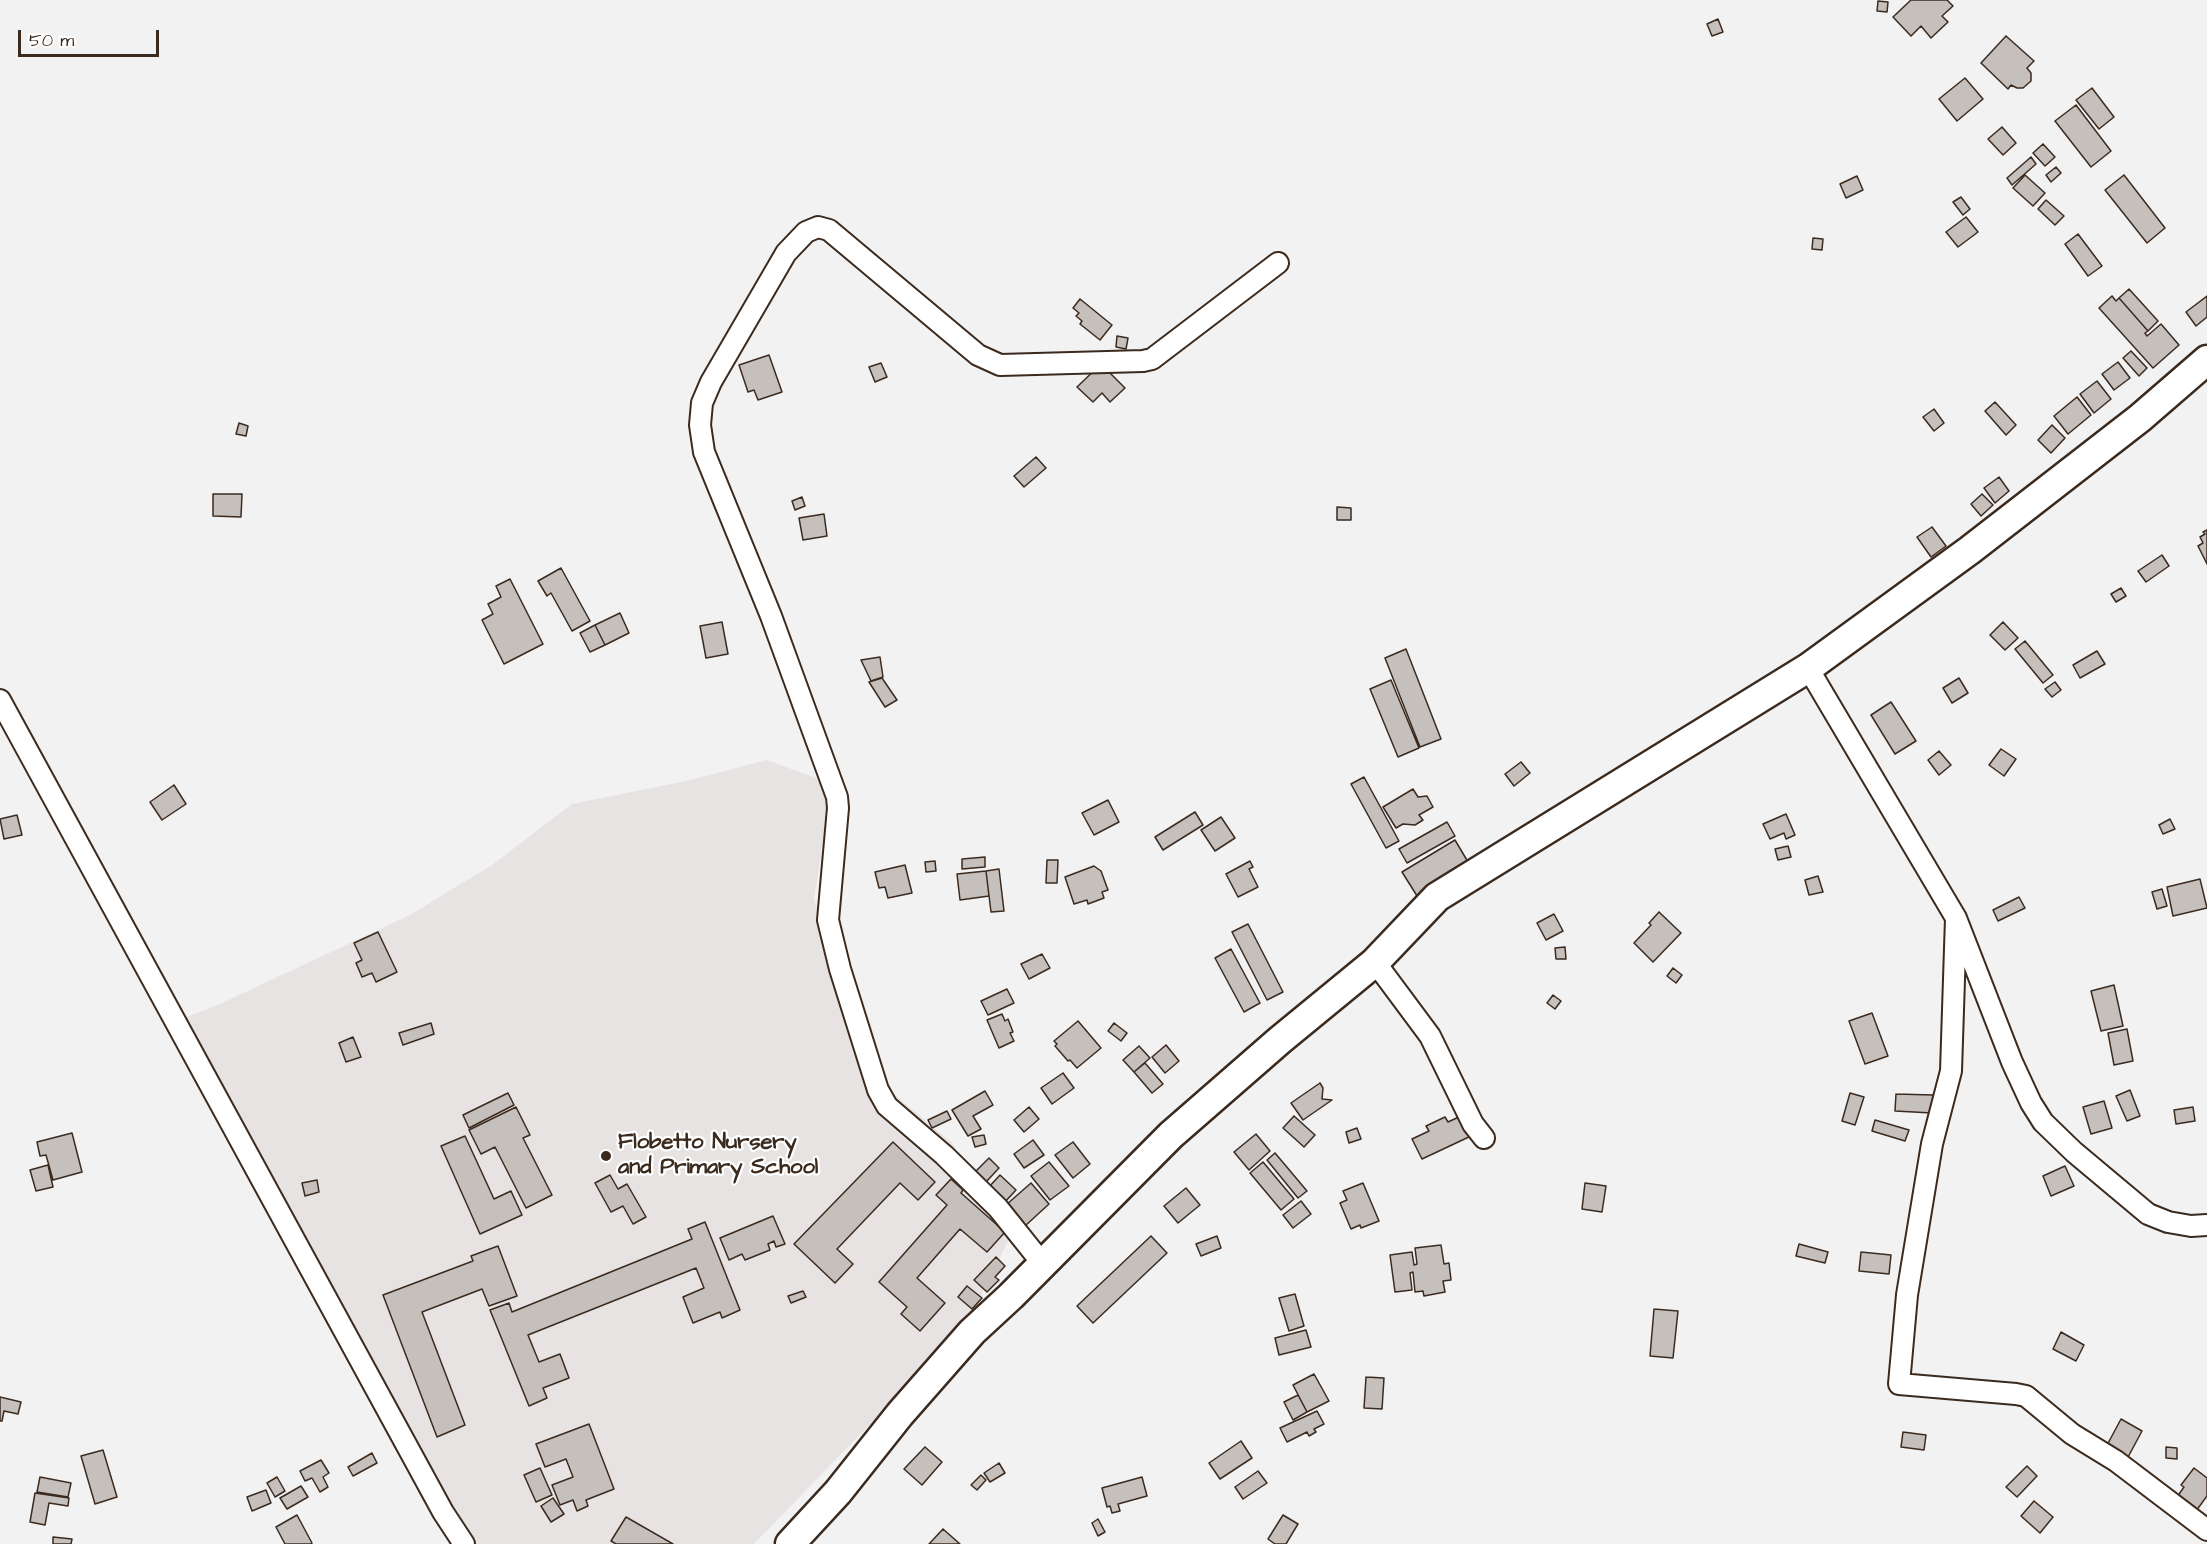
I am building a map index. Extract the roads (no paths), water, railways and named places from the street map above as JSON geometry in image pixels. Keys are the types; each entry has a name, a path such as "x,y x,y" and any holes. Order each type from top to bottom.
{"main road":[{"path":"790,1544 838,1491 900,1414 972,1332 1171,1136 1280,1040 1375,962 1437,897 1808,668 1970,550 2140,418 2207,360"}],"street":[{"path":"1042,1263 998,1208 881,1098 840,969 828,920 838,808 837,797 771,616 704,452 700,425 702,403 711,381 786,253 806,232 818,227 829,230 978,355 1000,365 1076,364 1152,359 1278,263"},
{"path":"1808,668 1956,918 2012,1062 2031,1103 2043,1122 2074,1152 2148,1214 2168,1222 2191,1226 2207,1225"},
{"path":"0,700 438,1502 464,1544"},
{"path":"0,732 22,739"},
{"path":"1956,918 1951,1071 1932,1144 1907,1295 1899,1384 2026,1396 2072,1434 2116,1461 2207,1530"},
{"path":"1375,962 1431,1036 1473,1124 1484,1138"}],"place":[{"name":"Flobetto Nursery and Primary School","path":"606,1156"}]}
